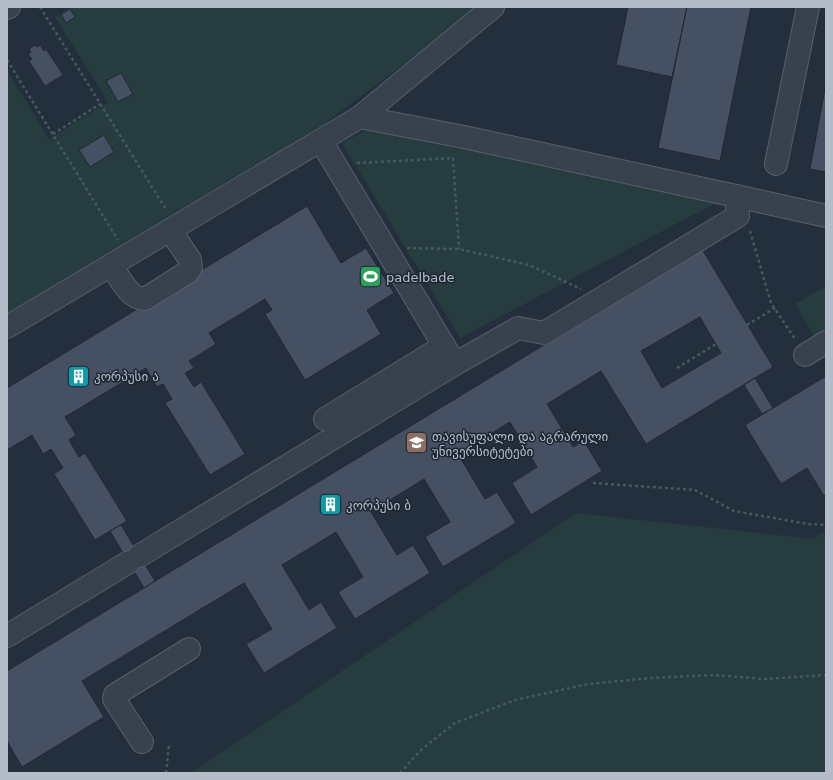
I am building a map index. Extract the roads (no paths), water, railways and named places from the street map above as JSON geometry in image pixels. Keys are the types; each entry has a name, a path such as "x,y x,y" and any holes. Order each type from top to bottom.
{"street":[{"path":"7,328 360,117 493,7"},
{"path":"776,164 808,7"},
{"path":"360,117 471,139 826,216"},
{"path":"320,141 449,355"},
{"path":"7,636 134,559 449,355 518,328 544,333 601,299 738,216 736,196"},
{"path":"120,260 130,293 137,298 144,298 151,295 188,272 191,268 190,260 173,228"},
{"path":"805,355 826,342"},
{"path":"325,419 427,368"},
{"path":"142,742 114,699 115,695 189,649"}],"place":[{"name":"padelbade","path":"371,277"},
{"name":"კორპუსი ა","path":"79,376"},
{"name":"თავისუფალი და აგრარული უნივერსიტეტები","path":"416,443"},
{"name":"კორპუსი ბ","path":"331,505"}]}
